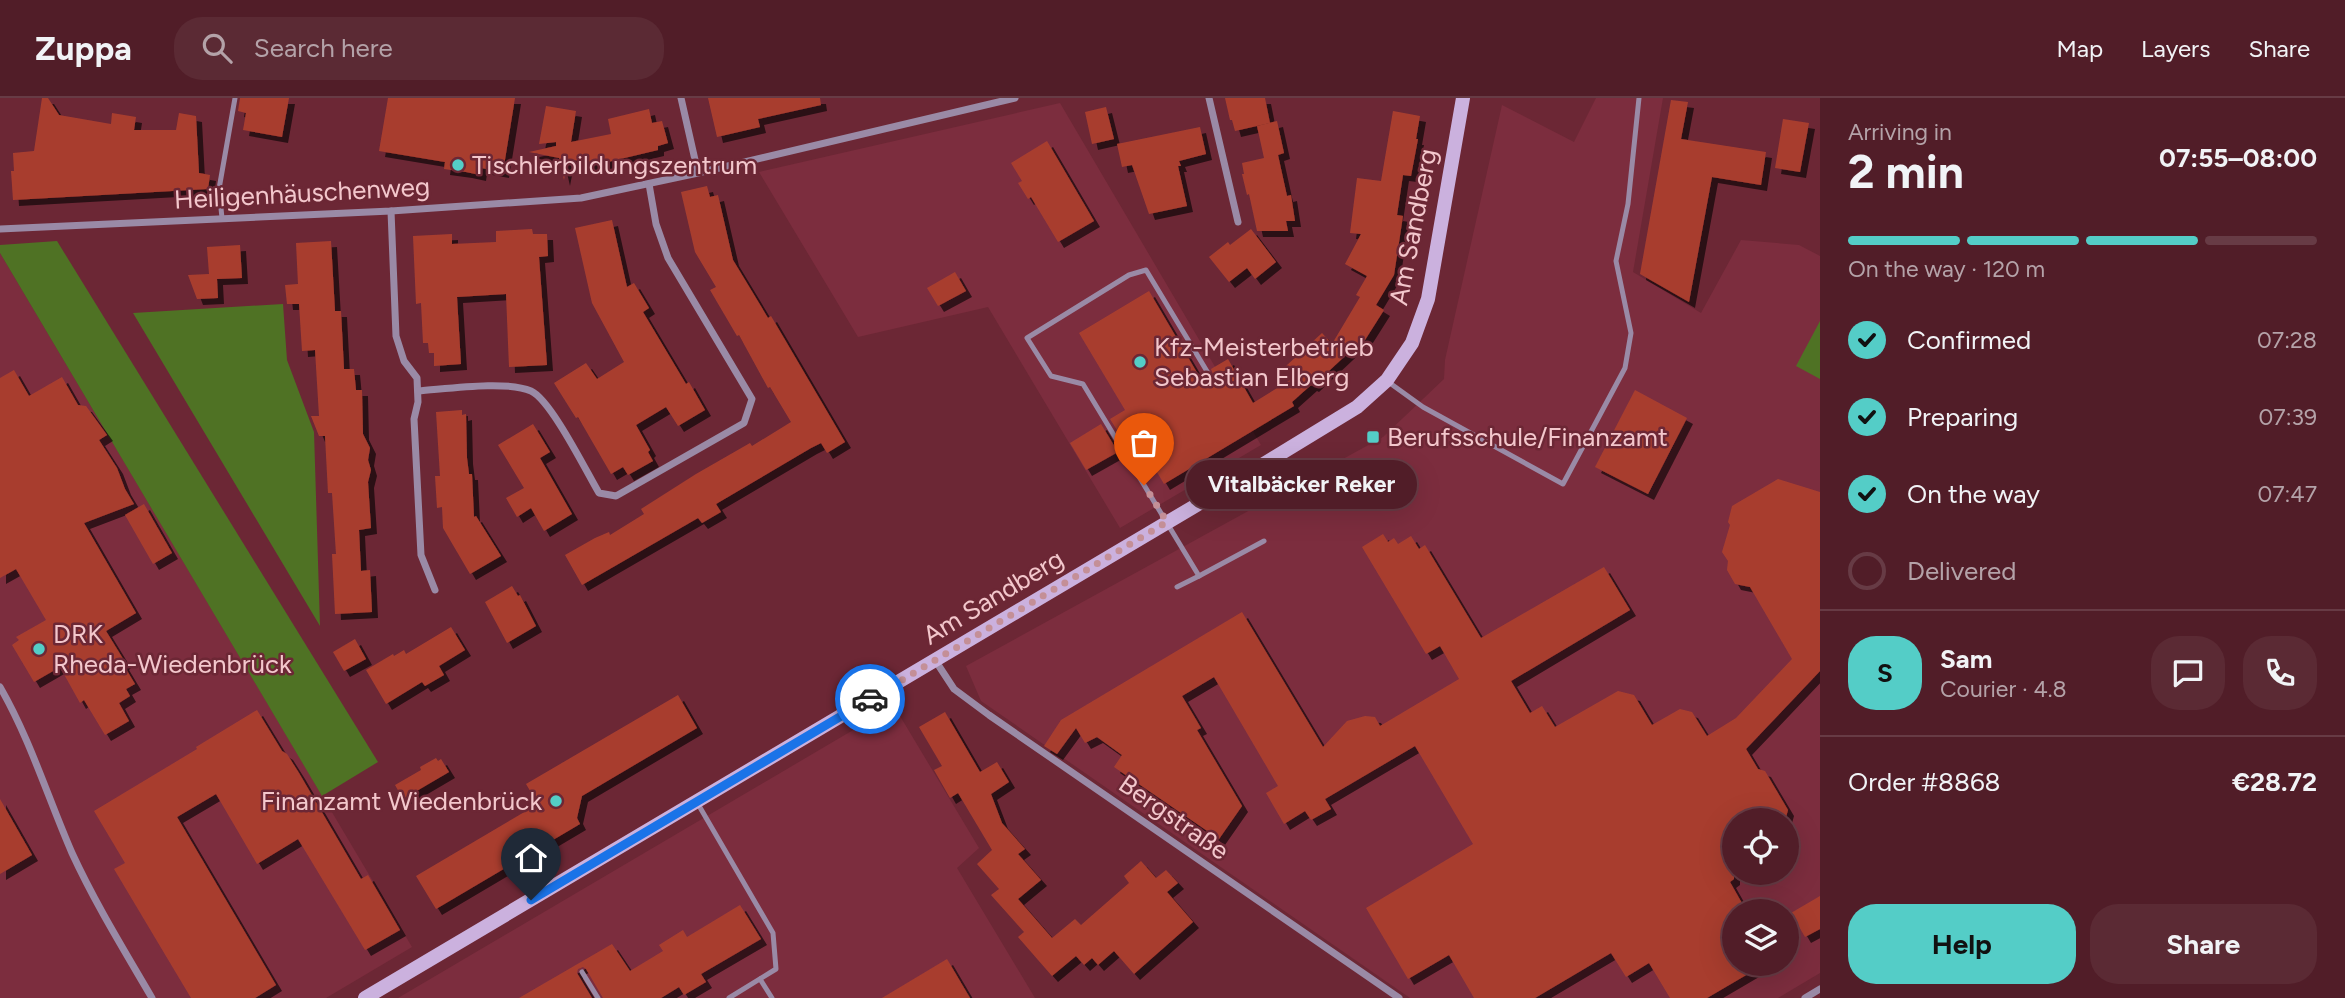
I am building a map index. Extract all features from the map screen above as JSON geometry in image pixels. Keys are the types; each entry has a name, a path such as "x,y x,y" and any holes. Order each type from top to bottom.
{"main road":[{"name":"Am Sandberg","path":"365,998 1357,407 1387,380 1412,342 1428,299 1463,98"}],"street":[{"path":"681,98 698,173"},
{"name":"Heiligenhäuschenweg","path":"0,229 390,211 581,198 1015,98"},
{"path":"1209,98 1238,222"},
{"path":"418,391 514,386 533,391 547,405 599,493 617,496 744,423 752,399 668,258 656,225 649,184"},
{"path":"390,211 396,337 404,361 417,378 418,402 414,419 421,555 435,590"},
{"name":"Bergstraße","path":"935,660 954,689 989,715 1399,998"},
{"path":"0,687 14,710 73,854 152,998"},
{"path":"1805,998 1820,989"}],"lane":[{"path":"222,218 219,190 235,98"},
{"path":"1387,380 1423,407 1563,484 1625,368 1631,333 1616,261 1628,204 1639,98"},
{"path":"1199,576 1083,383 1051,376 1027,338 1129,275 1146,270 1208,373"},
{"path":"1177,587 1264,541"},
{"path":"696,801 774,933 776,969 729,998"},
{"path":"582,972 598,998"},
{"path":"760,979 772,998"}],"shaded area":[{"path":"1596,98 1663,98 1633,272 1701,313 1741,240 1799,245 1820,256 1820,973 1778,998 1410,998 981,701 966,666 1383,437 1444,379 1445,360 1502,105 1574,142"},
{"path":"1060,103 1261,445 1120,528 988,307 858,337 759,172"},
{"path":"0,253 412,947 326,998 0,998"},
{"path":"894,706 979,848 957,868 1035,998 398,998"}],"green space":[{"path":"57,241 378,762 322,796 0,253 0,245"},
{"path":"283,304 287,360 314,432 320,626 133,313"},
{"path":"1820,321 1820,379 1796,366"}],"building":[{"path":"42,98 48,98 59,115 111,124 112,113 136,117 134,130 176,130 179,113 196,116 199,173 210,175 208,189 13,200 13,153 34,151"},
{"path":"240,98 289,98 282,137 243,130 246,113 238,111"},
{"path":"388,98 515,98 503,172 481,168 480,175 444,169 445,162 379,151"},
{"path":"708,98 820,98 821,105 758,119 760,127 717,137"},
{"path":"1225,98 1265,98 1270,123 1235,131"},
{"path":"1671,100 1688,102 1681,139 1766,152 1761,185 1712,177 1689,302 1640,274"},
{"path":"546,106 576,111 571,142 611,134 608,119 649,109 652,123 662,121 668,143 658,146 658,150 587,167 588,163 568,159 564,180 559,158 529,152 556,146 556,142 539,144"},
{"path":"1106,107 1114,139 1092,144 1085,112"},
{"path":"1393,111 1420,116 1411,176 1403,175 1397,215 1403,216 1394,275 1376,305 1384,310 1365,340 1292,402 1294,406 1164,484 1138,440 1127,446 1110,419 1125,410 1079,333 1149,291 1199,376 1202,374 1210,378 1213,374 1211,369 1228,359 1253,403 1295,377 1286,366 1322,333 1332,344 1360,297 1356,295 1367,276 1345,264 1361,234 1350,233 1357,178 1381,181"},
{"path":"1783,119 1809,123 1800,172 1775,168"},
{"path":"1277,121 1284,153 1278,155 1287,196 1291,195 1295,221 1286,221 1288,231 1257,231 1242,174 1242,163 1264,158 1257,126"},
{"path":"1200,127 1206,154 1179,161 1181,166 1178,166 1187,206 1149,214 1132,165 1122,167 1117,144"},
{"path":"1047,141 1094,221 1058,242 1031,197 1028,199 1018,183 1022,181 1011,163"},
{"path":"707,186 710,197 718,195 733,260 768,318 771,316 845,442 827,453 821,443 811,448 716,504 721,512 702,523 698,518 582,585 565,555 595,538 609,532 610,535 644,514 641,509 696,474 750,443 752,446 791,422 710,290 716,287 695,252 681,192"},
{"path":"612,220 627,287 634,283 649,308 643,312 686,384 689,382 705,410 678,426 666,407 636,425 653,461 628,475 623,467 611,474 578,417 576,418 554,383 586,363 597,379 624,362 592,303 575,228"},
{"path":"532,229 533,234 547,234 548,256 539,257 547,365 509,367 506,294 457,297 461,364 434,366 434,353 429,353 428,343 423,343 421,303 416,304 413,236 452,234 452,244 496,242 496,231"},
{"path":"1251,229 1276,262 1255,279 1247,268 1229,282 1209,257"},
{"path":"331,241 335,311 341,311 344,369 354,369 356,390 362,390 363,434 370,448 368,460 371,470 368,482 371,528 359,530 361,571 370,570 372,612 335,614 332,554 336,554 332,493 328,493 325,436 319,436 311,416 319,416 315,350 302,351 299,304 287,304 285,285 298,284 296,243"},
{"path":"240,245 242,278 217,279 218,298 197,299 188,275 209,274 207,247"},
{"path":"955,272 966,291 938,306 927,288"},
{"path":"14,370 29,396 62,377 78,405 86,406 107,435 99,440 117,468 134,504 84,523 136,613 106,631 135,684 126,689 130,696 119,703 129,721 105,735 84,700 80,703 60,667 34,682 12,645 19,640 16,637 46,620 16,569 0,578 0,378"},
{"path":"1635,390 1687,418 1648,494 1595,467"},
{"path":"462,410 462,415 466,414 467,458 469,474 472,474 474,517 476,516 501,556 470,574 443,528 442,507 437,508 435,476 440,476 436,412"},
{"path":"533,424 550,452 540,458 572,514 544,531 531,508 517,517 506,498 524,488 498,445"},
{"path":"1101,424 1118,452 1086,470 1070,443"},
{"path":"1778,479 1820,492 1820,671 1746,749 1758,769 1765,771 1787,808 1722,808 1722,885 1732,885 1740,899 1722,899 1722,976 1745,976 1707,998 1670,998 1649,963 1626,977 1611,953 1535,998 1474,998 1449,955 1408,979 1366,908 1473,844 1415,746 1325,799 1331,809 1311,820 1305,811 1284,824 1266,793 1278,786 1214,677 1182,696 1201,728 1197,730 1242,806 1219,839 1114,767 1122,755 1097,737 1085,743 1076,728 1057,754 1044,746 1061,720 1242,612 1323,747 1347,721 1365,716 1375,717 1380,726 1459,679 1440,646 1426,654 1362,547 1383,534 1388,542 1394,538 1398,544 1411,536 1419,549 1425,545 1481,638 1604,567 1630,610 1511,681 1530,713 1542,706 1555,727 1618,691 1634,695 1652,725 1680,709 1692,712 1707,736 1736,718 1792,659 1750,587 1735,584 1727,570 1728,561 1722,552 1732,506"},
{"path":"144,504 172,553 153,564 125,515"},
{"path":"512,586 518,596 520,595 536,626 507,643 485,602"},
{"path":"451,627 465,650 439,666 444,675 425,686 422,682 386,704 366,670 393,654 394,656 404,650 406,654"},
{"path":"355,639 366,659 344,671 333,652"},
{"name":"Finanzamt Wiedenbrück","path":"678,695 697,728 582,796 577,818 580,824 436,909 416,876 538,804 526,784"},
{"path":"257,710 299,773 361,879 368,875 400,930 365,950 298,839 257,864 216,794 177,817 276,985 255,998 191,998 114,869 125,863 94,811"},
{"path":"945,712 980,772 997,762 1009,782 991,794 1002,823 1025,849 1018,854 1041,880 1018,899 1052,938 1075,919 1081,925 1129,883 1124,876 1141,861 1156,878 1166,870 1178,883 1167,892 1193,922 1134,974 1114,951 1098,965 1092,958 1084,965 1076,956 1052,976 1018,937 1024,932 991,895 999,889 977,864 992,850 958,793 950,798 934,770 942,766 919,727"},
{"path":"436,758 438,761 441,759 449,772 403,799 395,785"},
{"path":"0,799 32,855 0,874"},
{"path":"1820,896 1820,929 1805,937 1799,927 1799,908"},
{"path":"740,905 761,939 701,974 706,982 684,995 679,987 661,998 603,998 583,967 578,969 577,973 592,998 519,998 612,944 630,971 663,951 659,945 683,930 687,937"},
{"path":"947,959 970,998 882,998"}],"way so far":[{"path":"870,699 1167,522 1144,485"}],"place":[{"name":"Tischlerbildungszentrum","path":"458,165"},
{"name":"Kfz-Meisterbetrieb Sebastian Elberg","path":"1140,362"},
{"name":"Berufsschule/Finanzamt","path":"1373,437"},
{"name":"Vitalbäcker Reker","path":"1144,485"},
{"name":"DRK Rheda-Wiedenbrück","path":"39,649"},
{"name":"Finanzamt Wiedenbrück","path":"556,801"}],"route":[{"path":"531,900 870,699"}]}
